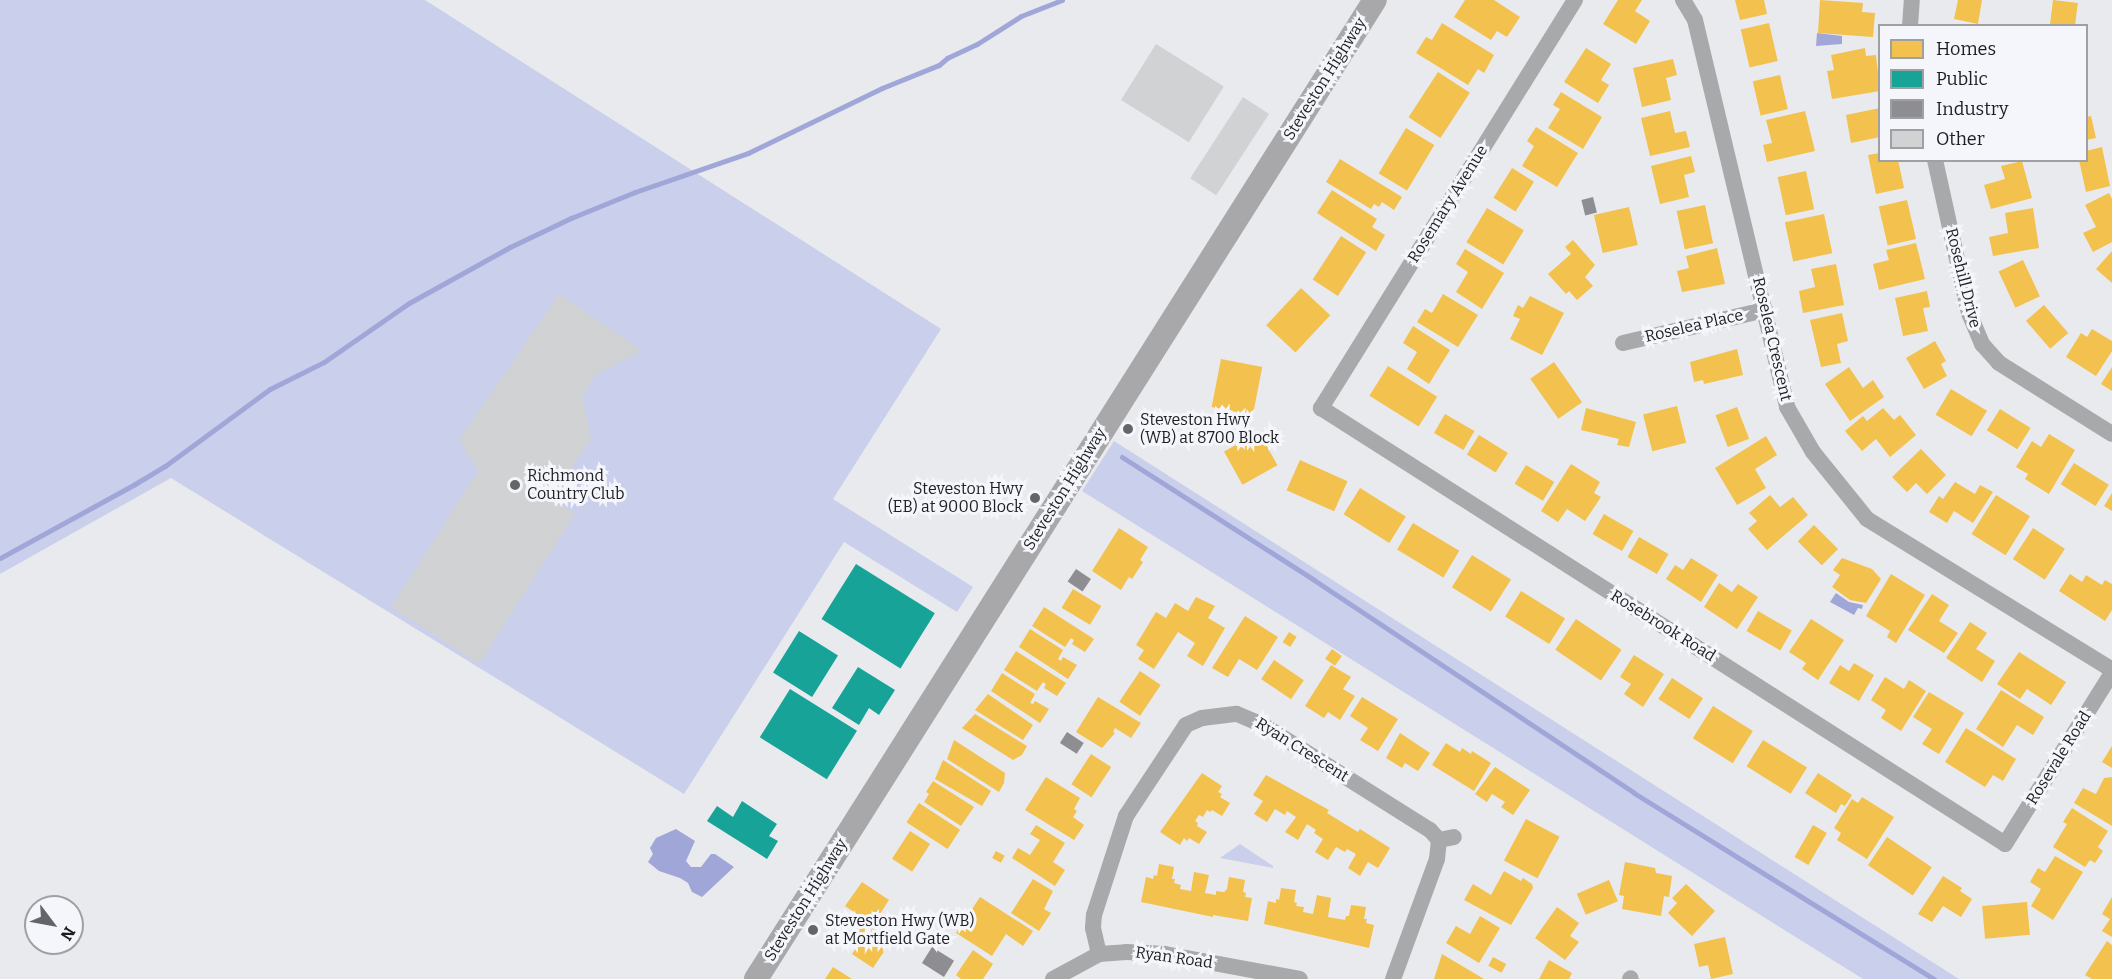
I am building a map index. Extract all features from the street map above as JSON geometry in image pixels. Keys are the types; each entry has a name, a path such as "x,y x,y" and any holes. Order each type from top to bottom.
{"main road":[{"name":"Steveston Highway","path":"756,979 1375,0"}],"street":[{"name":"Rosemary Avenue","path":"1321,408 1575,0"},
{"name":"Roselea Crescent","path":"1683,0 1695,20 1787,407 1813,452 1867,519 2112,671"},
{"path":"1910,24 1912,0"},
{"name":"Rosehill Drive","path":"1935,162 1969,313 1982,344 1999,363 2112,434"},
{"name":"Roselea Place","path":"1623,343 1765,310"},
{"name":"Rosebrook Road","path":"1321,408 2005,844"},
{"name":"Rosevale Road","path":"2005,844 2112,671"},
{"name":"Ryan Crescent","path":"1099,954 1093,928 1094,915 1123,824 1180,730 1194,721 1229,713 1251,718 1447,839 1437,859 1393,979"},
{"name":"Ryan Road","path":"1053,979 1099,954 1126,952 1165,954 1300,979"}],"shaded area":[{"name":"Richmond Country Club","path":"0,0 425,0 941,329 833,499 973,587 957,612 844,542 684,794 171,478 0,574"},
{"path":"1114,441 1959,979 1863,979 1082,491"},
{"path":"1240,844 1273,866 1273,868 1220,858"}],"water":[{"path":"1817,33 1842,36 1842,44 1816,46"},
{"path":"1836,593 1849,602 1863,605 1862,609 1858,608 1854,615 1830,602"},
{"path":"676,829 695,841 686,861 691,867 701,867 711,854 715,854 734,867 702,897 692,892 688,883 659,871 648,862 653,854 650,848 656,838"}],"building: Homes":[{"path":"1465,0 1494,0 1520,17 1507,37 1497,31 1491,40 1454,17"},
{"path":"1618,0 1642,0 1635,11 1650,21 1636,44 1603,24"},
{"path":"1735,0 1764,0 1767,14 1740,20"},
{"path":"1820,0 1863,3 1862,12 1875,13 1873,37 1818,33"},
{"path":"1958,0 1982,0 1978,24 1954,19"},
{"path":"2053,0 2078,3 2075,24 2050,24"},
{"path":"1442,23 1494,55 1484,73 1478,69 1468,85 1416,53 1426,37 1432,40"},
{"path":"1769,23 1778,61 1750,68 1741,30"},
{"path":"1586,48 1611,64 1601,80 1609,85 1598,103 1564,82"},
{"path":"1865,48 1866,56 1876,55 1878,91 1832,99 1827,71 1834,70 1831,55"},
{"path":"1673,59 1677,75 1666,78 1671,100 1642,107 1633,68"},
{"path":"1438,72 1470,93 1440,138 1409,117"},
{"path":"1780,75 1788,109 1761,115 1753,81"},
{"path":"1561,92 1602,117 1583,149 1548,128 1560,109 1553,105"},
{"path":"1878,108 1878,137 1851,143 1846,115"},
{"path":"1670,111 1675,133 1686,131 1690,147 1650,156 1641,118"},
{"path":"1805,111 1815,151 1767,162 1763,145 1772,143 1766,120"},
{"path":"2091,116 2096,138 2088,140 2088,117"},
{"path":"1536,127 1578,153 1557,187 1522,166 1534,146 1527,141"},
{"path":"1406,128 1434,145 1407,190 1379,173"},
{"path":"2102,147 2110,186 2086,192 2079,162 2088,162 2088,150"},
{"path":"1878,153 1878,162 1898,162 1904,188 1876,194 1868,155"},
{"path":"1691,156 1695,172 1684,175 1689,197 1660,204 1651,166"},
{"path":"1340,159 1402,197 1394,210 1382,202 1379,207 1374,204 1371,209 1326,182"},
{"path":"2022,162 2032,198 1991,209 1984,185 2005,179 2001,166"},
{"path":"1512,168 1534,182 1516,211 1493,198"},
{"path":"1806,171 1814,209 1786,215 1778,177"},
{"path":"1332,190 1377,219 1372,227 1385,235 1376,251 1317,213"},
{"path":"2109,193 2112,199 2112,242 2093,252 2083,233 2096,227 2085,205"},
{"path":"1907,200 1916,239 1888,245 1879,207"},
{"path":"1705,205 1713,243 1685,249 1677,211"},
{"path":"1629,207 1638,245 1603,253 1594,215"},
{"path":"1487,208 1524,230 1503,264 1466,242"},
{"path":"2033,208 2039,248 1993,256 1989,237 2008,233 2005,213"},
{"path":"1824,214 1832,253 1793,261 1785,222"},
{"path":"1341,236 1366,252 1338,296 1313,280"},
{"path":"1573,240 1595,265 1585,277 1593,286 1577,300 1569,291 1566,294 1548,274 1571,254 1565,247"},
{"path":"1916,243 1925,279 1879,290 1873,264 1889,260 1886,250"},
{"path":"1717,248 1725,284 1682,292 1677,271 1689,268 1686,256"},
{"path":"1465,249 1504,273 1482,309 1456,292 1468,272 1456,264"},
{"path":"2112,251 2112,283 2096,269"},
{"path":"2023,260 2040,296 2015,308 1999,271"},
{"path":"1836,264 1844,305 1803,313 1799,291 1815,287 1811,269"},
{"path":"1301,288 1330,315 1295,353 1266,325"},
{"path":"1927,291 1930,307 1923,308 1928,331 1903,336 1895,298"},
{"path":"1443,294 1478,315 1458,347 1417,322 1425,309 1432,313"},
{"path":"1530,296 1564,313 1542,355 1510,339 1520,319 1513,316 1518,305 1523,308"},
{"path":"2044,305 2068,333 2050,349 2026,321"},
{"path":"1842,313 1848,341 1837,344 1841,363 1821,367 1810,320"},
{"path":"1413,326 1450,350 1429,384 1407,369 1417,352 1403,343"},
{"path":"2092,329 2112,341 2112,351 2096,376 2066,357 2081,333 2087,337"},
{"path":"1935,341 1946,361 1941,364 1947,376 1924,389 1906,358"},
{"path":"1737,349 1743,375 1704,384 1703,380 1694,382 1690,362"},
{"path":"1221,359 1262,367 1253,415 1212,407"},
{"path":"1554,362 1582,402 1558,419 1530,379"},
{"path":"1388,366 1437,397 1419,426 1369,396"},
{"path":"1849,367 1863,388 1873,380 1884,397 1850,421 1825,384"},
{"path":"2112,367 2112,391 2101,384"},
{"path":"1951,389 1987,411 1972,436 1936,415"},
{"path":"1677,406 1686,443 1652,451 1643,414"},
{"path":"1737,407 1749,439 1728,447 1716,415"},
{"path":"1586,408 1636,422 1629,447 1617,445 1619,439 1581,430"},
{"path":"1883,408 1894,420 1900,415 1916,435 1890,457 1876,439 1862,451 1845,431 1863,416 1867,421"},
{"path":"2000,409 2031,428 2017,449 1987,430"},
{"path":"1445,414 1474,431 1463,450 1434,433"},
{"path":"1259,432 1277,465 1242,485 1224,451"},
{"path":"2049,434 2075,450 2049,494 2025,479 2028,474 2016,467 2032,441 2041,447"},
{"path":"1479,435 1508,453 1496,473 1467,455"},
{"path":"1766,436 1777,455 1755,469 1766,488 1737,505 1715,468"},
{"path":"1921,449 1946,475 1927,494 1916,483 1907,492 1892,477"},
{"path":"1300,460 1348,481 1334,511 1287,490"},
{"path":"2074,463 2109,485 2096,506 2061,484"},
{"path":"1571,464 1600,482 1594,493 1601,497 1585,521 1567,509 1558,522 1541,511"},
{"path":"1526,465 1554,482 1543,501 1515,484"},
{"path":"1955,482 1975,494 1980,485 1993,492 1973,523 1954,511 1947,523 1929,512 1939,496 1943,499"},
{"path":"1360,488 1406,517 1389,543 1344,514"},
{"path":"2112,493 2112,511 2104,506"},
{"path":"1770,495 1780,507 1793,497 1808,515 1767,550 1748,529 1757,521 1749,513"},
{"path":"1996,495 2030,516 2006,555 1972,534"},
{"path":"1604,514 1633,531 1622,551 1592,534"},
{"path":"1413,523 1459,551 1443,577 1397,550"},
{"path":"1814,525 1838,549 1822,565 1798,541"},
{"path":"1119,528 1148,547 1140,560 1143,562 1132,579 1129,577 1121,590 1092,571"},
{"path":"2033,528 2065,549 2045,580 2013,559"},
{"path":"1639,537 1668,554 1657,574 1628,557"},
{"path":"1472,555 1511,579 1491,612 1452,587"},
{"path":"1691,558 1718,575 1701,602 1666,579 1675,565 1683,570"},
{"path":"1842,558 1872,569 1881,579 1866,603 1850,600 1832,587 1840,575 1833,570"},
{"path":"1891,574 1925,595 1896,643 1887,637 1890,631 1866,616"},
{"path":"2070,574 2082,582 2086,575 2102,585 2105,580 2112,584 2112,610 2105,621 2059,591"},
{"path":"1719,583 1732,592 1738,584 1758,597 1737,629 1704,607"},
{"path":"1073,589 1101,606 1090,625 1062,608"},
{"path":"1521,591 1565,619 1549,644 1505,616"},
{"path":"1932,594 1949,605 1939,621 1958,633 1944,653 1908,630"},
{"path":"1196,597 1215,606 1208,618 1225,628 1203,666 1187,656 1195,643 1178,632 1154,669 1138,659 1144,650 1136,645 1156,612 1166,618 1175,603 1188,611"},
{"path":"1044,607 1094,639 1085,652 1072,644 1074,640 1071,638 1065,647 1032,626"},
{"path":"1758,611 1792,630 1780,650 1746,631"},
{"path":"1245,616 1278,637 1257,670 1239,659 1228,677 1212,668"},
{"path":"1576,619 1622,650 1601,680 1555,650"},
{"path":"1811,619 1844,640 1818,680 1802,669 1806,663 1789,652"},
{"path":"1970,622 1987,633 1976,649 1995,661 1982,682 1946,658"},
{"path":"1030,629 1063,650 1058,659 1061,661 1063,657 1077,665 1068,679 1019,647"},
{"path":"1289,632 1297,637 1290,647 1283,642"},
{"path":"1332,649 1342,656 1335,666 1325,659"},
{"path":"1016,651 1066,683 1057,696 1044,688 1046,684 1043,682 1037,691 1004,670"},
{"path":"2019,652 2066,682 2051,705 2027,689 2020,699 1997,684"},
{"path":"1634,655 1664,674 1643,707 1624,694 1631,684 1620,677"},
{"path":"1274,660 1304,680 1291,699 1261,679"},
{"path":"1854,663 1874,675 1859,701 1829,683 1840,665 1849,671"},
{"path":"1331,665 1351,677 1343,689 1355,696 1340,720 1328,712 1324,718 1305,706"},
{"path":"1140,671 1161,685 1140,716 1119,702"},
{"path":"1002,673 1035,694 1030,703 1033,704 1035,701 1049,709 1040,723 991,691"},
{"path":"1885,677 1904,689 1909,680 1926,691 1901,731 1881,718 1886,710 1871,700"},
{"path":"1672,678 1703,698 1689,719 1658,699"},
{"path":"2001,690 2044,717 2033,735 2017,725 2003,747 1976,729"},
{"path":"1929,692 1964,713 1939,754 1922,744 1932,729 1913,717"},
{"path":"988,694 1033,725 1023,740 975,710"},
{"path":"1098,697 1141,723 1131,738 1115,728 1113,732 1115,733 1102,748 1076,732"},
{"path":"1362,697 1398,719 1378,751 1360,740 1368,728 1350,716"},
{"path":"1713,706 1753,731 1733,763 1693,738"},
{"path":"975,714 1027,746 1022,755 1013,760 962,728"},
{"path":"1966,728 2016,759 2003,781 1993,775 1985,787 1945,762"},
{"path":"1400,733 1430,753 1418,771 1405,763 1402,768 1386,758"},
{"path":"954,740 1005,773 1004,783 999,792 947,759"},
{"path":"1763,740 1807,768 1791,794 1747,766"},
{"path":"1446,743 1460,752 1462,748 1471,754 1472,751 1491,763 1474,791 1432,765"},
{"path":"2112,746 2112,768 2102,762"},
{"path":"1091,754 1111,767 1092,797 1071,784"},
{"path":"943,760 991,791 982,806 935,779"},
{"path":"1495,767 1530,790 1513,815 1501,807 1505,802 1492,794 1487,802 1475,794"},
{"path":"1202,773 1222,786 1218,792 1222,794 1220,797 1230,803 1222,816 1212,810 1210,812 1207,810 1203,817 1199,815 1195,821 1198,823 1197,826 1207,832 1199,844 1189,838 1187,841 1184,838 1180,845 1160,832"},
{"path":"1818,773 1852,795 1845,806 1841,804 1836,813 1805,793"},
{"path":"1266,775 1329,810 1327,813 1358,832 1360,829 1390,848 1378,868 1368,862 1360,876 1348,868 1356,854 1347,849 1345,852 1336,847 1328,860 1315,852 1323,839 1307,824 1298,840 1285,832 1296,817 1287,811 1285,815 1275,809 1267,822 1254,814 1263,801 1253,795"},
{"path":"1046,777 1080,798 1074,809 1077,811 1073,817 1084,825 1074,840 1025,810"},
{"path":"2112,777 2112,826 2074,803 2083,788 2096,794 2104,778"},
{"path":"933,781 974,807 961,826 924,802 929,794 926,792"},
{"path":"1862,797 1894,817 1867,859 1837,840 1841,833 1834,828 1852,799 1858,803"},
{"path":"919,803 960,830 948,849 906,822"},
{"path":"2072,808 2108,831 2098,847 2103,851 2095,863 2090,860 2085,867 2053,847 2067,824 2063,822"},
{"path":"1526,819 1560,837 1537,878 1504,860"},
{"path":"1036,825 1065,843 1053,862 1065,870 1055,886 1012,858 1018,848 1030,855 1040,840 1030,834"},
{"path":"1813,825 1827,833 1808,865 1794,857"},
{"path":"910,831 930,844 912,872 892,859"},
{"path":"1887,837 1932,867 1913,895 1868,865"},
{"path":"996,851 1005,856 1001,863 992,858"},
{"path":"2055,856 2083,872 2053,920 2031,906 2041,889 2030,882 2038,868 2045,872"},
{"path":"1625,862 1655,868 1656,873 1672,876 1669,897 1664,896 1661,916 1622,909 1624,896 1619,895"},
{"path":"1159,864 1174,867 1172,879 1175,879 1174,883 1181,885 1180,889 1191,891 1194,872 1209,875 1205,893 1216,895 1216,891 1224,892 1227,889 1229,877 1245,880 1243,892 1246,893 1245,897 1252,898 1248,921 1213,915 1213,917 1141,902 1146,877 1153,879 1154,875 1157,876"},
{"path":"1504,871 1521,881 1523,878 1532,884 1533,888 1511,925 1464,900 1473,884 1491,895"},
{"path":"1943,876 1962,888 1960,891 1972,899 1961,917 1943,906 1932,922 1918,914"},
{"path":"1033,879 1053,891 1044,909 1051,913 1039,931 1011,913"},
{"path":"1609,880 1618,901 1586,915 1577,894"},
{"path":"862,882 889,900 878,917 882,920 877,928 845,906"},
{"path":"1686,884 1715,911 1692,936 1668,913 1677,903 1672,898"},
{"path":"1281,888 1296,890 1294,902 1297,903 1296,906 1304,907 1303,912 1313,914 1317,895 1331,898 1328,917 1345,920 1346,916 1349,916 1351,905 1366,907 1364,919 1367,919 1366,923 1374,925 1369,948 1264,924 1268,901 1276,903 1276,899 1279,900"},
{"path":"980,897 1033,931 1023,946 1006,934 992,956 956,933"},
{"path":"2112,897 2112,937 2102,931 2110,919 2102,914"},
{"path":"2027,902 2030,935 1985,939 1982,906"},
{"path":"1557,907 1579,923 1570,936 1579,942 1565,960 1535,938"},
{"path":"1480,916 1500,928 1479,963 1446,943 1456,926 1470,934"},
{"path":"864,923 891,941 873,968 852,954 860,943 853,938"},
{"path":"1725,937 1733,974 1711,979 1708,965 1699,967 1694,944"},
{"path":"2107,941 2112,945 2112,979 2092,979 2085,975"},
{"path":"973,950 993,964 983,979 961,979 956,975"},
{"path":"1442,954 1484,979 1434,979"},
{"path":"1493,957 1506,964 1502,973 1488,966"},
{"path":"1549,960 1572,973 1569,979 1539,979"},
{"path":"833,967 852,979 825,979"}],"building: Public":[{"path":"856,564 935,613 900,668 822,619"},
{"path":"799,631 838,655 812,697 773,673"},
{"path":"858,667 895,690 879,715 869,708 859,725 832,708"},
{"path":"790,689 857,731 827,779 760,737"},
{"path":"742,801 777,824 769,836 778,841 767,859 707,821 717,806 733,817"}],"building: Industry":[{"path":"1593,197 1597,213 1585,215 1581,200"},
{"path":"1076,569 1091,579 1083,592 1068,581"},
{"path":"1067,732 1084,743 1077,754 1060,743"},
{"path":"932,947 954,961 944,977 922,963"}],"building: Other":[{"path":"1156,44 1224,86 1189,142 1121,100"},
{"path":"1243,97 1269,114 1216,195 1190,178"},
{"name":"Richmond Country Club","path":"559,294 642,351 595,375 582,397 591,438 552,499 575,514 479,664 391,607 478,471 459,440"}],"waterway":[{"path":"0,558 165,466 270,389 324,362 409,303 510,247 571,218 635,192 748,153 882,88 939,65 947,58 977,44 1021,16 1062,0"},
{"path":"1122,457 1314,580 1634,793 1934,979"}],"place":[{"name":"Steveston Hwy (WB) at 8700 Block","path":"1128,429"},
{"name":"Richmond Country Club","path":"515,485"},
{"name":"Steveston Hwy (EB) at 9000 Block","path":"1035,498"},
{"name":"Steveston Hwy (WB) at Mortfield Gate","path":"813,930"}]}
